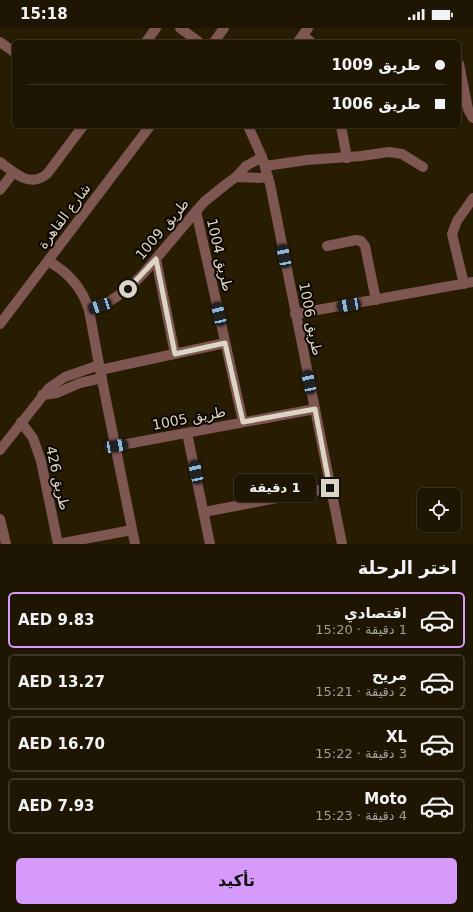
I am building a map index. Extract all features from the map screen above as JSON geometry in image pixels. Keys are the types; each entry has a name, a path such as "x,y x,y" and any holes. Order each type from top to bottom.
{"street":[{"path":"180,28 196,40"},
{"path":"215,40 224,28"},
{"path":"147,40 151,30"},
{"path":"0,42 12,51"},
{"path":"461,69 468,86 469,112 473,118"},
{"path":"0,162 13,173 30,180 37,180 47,174 82,128"},
{"name":"شارع القاهرة","path":"0,324 148,128"},
{"name":"طريق 1006","path":"249,128 268,177 342,544"},
{"path":"341,128 347,158"},
{"path":"263,162 347,158 396,152 407,156 423,167"},
{"name":"طريق 1009","path":"89,310 119,296 136,282 196,211 214,193 236,177 246,166 263,162"},
{"path":"0,190 13,173"},
{"path":"236,177 268,177"},
{"path":"295,314 468,283 452,234 457,221 473,198"},
{"name":"طريق 1004","path":"196,211 243,422"},
{"path":"327,246 356,240 363,243 365,246 376,300"},
{"path":"156,259 175,354"},
{"path":"48,261 63,271 77,284 86,300 135,544"},
{"path":"0,450 42,395 57,393 80,383 100,371 225,343"},
{"name":"طريق 1005","path":"116,446 315,409"},
{"name":"طريق 426","path":"21,422 33,438 42,461 58,544"},
{"path":"187,433 210,544"},
{"path":"204,512 330,488"},
{"path":"0,518 6,544"},
{"path":"58,544 132,530"}],"route":[{"path":"128,289 156,259 175,354 225,343 243,422 315,409 330,488"}]}
